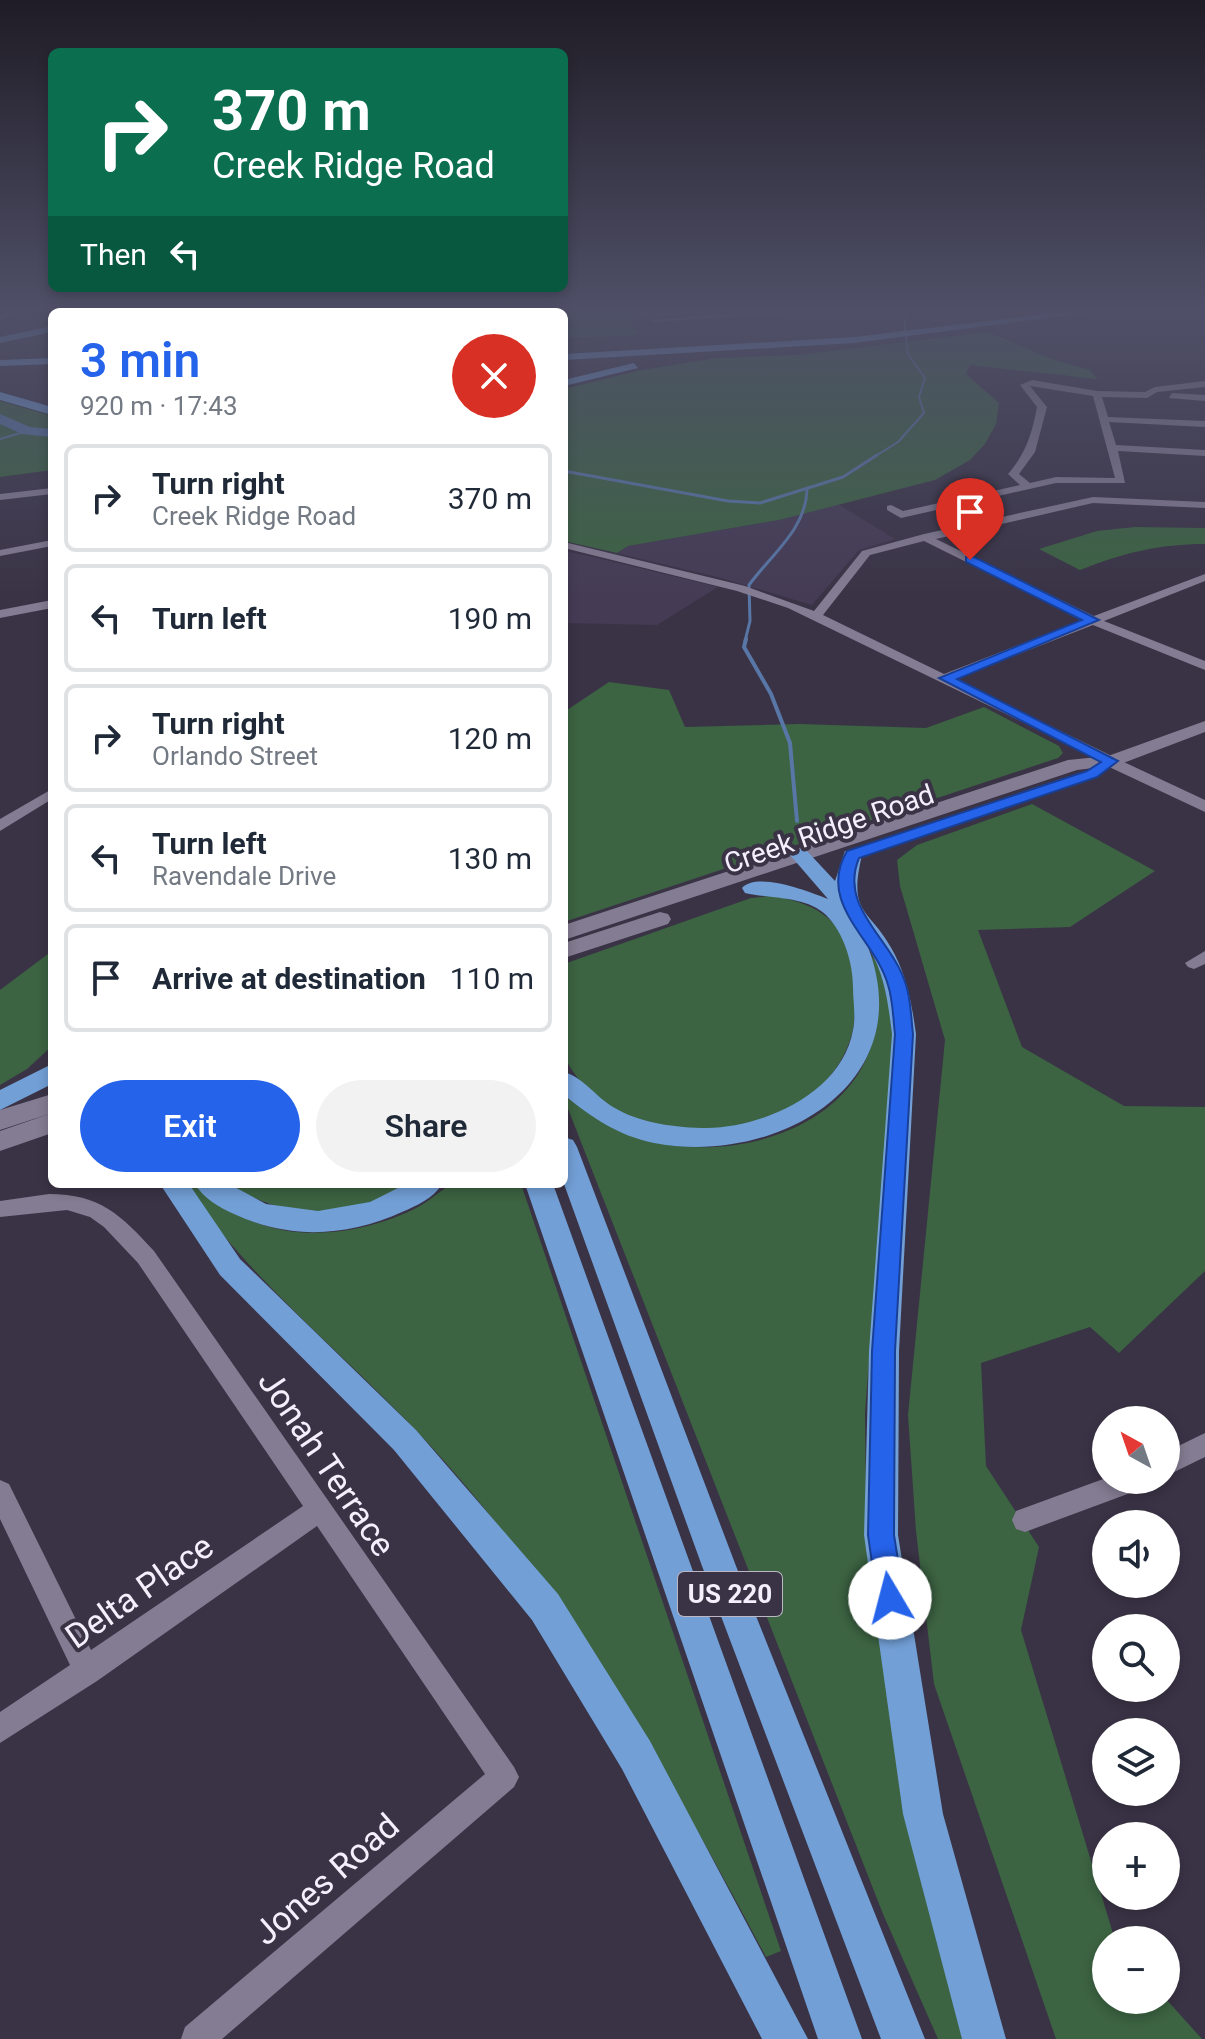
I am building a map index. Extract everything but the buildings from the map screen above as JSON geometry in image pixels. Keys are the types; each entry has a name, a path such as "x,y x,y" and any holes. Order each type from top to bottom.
{"highway":[{"path":"568,1084 596,1109 626,1126 676,1137 734,1138 785,1122 825,1095 855,1059 869,1015 860,952 842,911 852,855"},
{"path":"800,864 883,953 897,985 904,1034 884,1351 881,1535 923,1814 984,2039"},
{"path":"753,888 791,892 842,911"},
{"path":"0,1101 48,1075"},
{"name":"US 220","path":"568,1158 719,1566 903,2039"},
{"path":"176,1188 188,1211 230,1267 405,1440 545,1607 636,1755 786,2039"},
{"path":"213,1188 223,1197 258,1213 320,1224 380,1212 421,1188"},
{"name":"US 220","path":"540,1188 840,2039"}],"main road":[{"name":"Creek Ridge Road","path":"568,950 753,888 800,864 852,855 1092,774 1111,761 1205,726"},
{"name":"Creek Ridge Road","path":"568,932 800,864 1075,764 1111,761"},
{"path":"0,1120 48,1104"},
{"path":"0,1141 48,1124"}],"street":[{"path":"1028,486 1013,474 1026,463 1033,448 1042,407"},
{"path":"1100,407 1128,501"},
{"path":"1102,419 1205,424"},
{"path":"1114,448 1202,453 1205,465"},
{"path":"891,508 901,515 1056,480 1121,481"},
{"path":"0,497 48,491"},
{"path":"817,615 866,553 1069,503 1128,501 1205,505"},
{"path":"924,537 1092,620 1205,666"},
{"path":"0,553 48,544"},
{"path":"568,546 741,588 817,615 1205,807"},
{"path":"946,678 1205,577"},
{"path":"0,614 48,605"},
{"path":"0,826 48,796"},
{"name":"Jonah Terrace","path":"0,1209 54,1201 81,1202 105,1214 146,1257 504,1777"},
{"path":"1180,1457 1205,1444"},
{"path":"0,1492 87,1671"},
{"path":"1025,1520 1095,1494"},
{"name":"Delta Place","path":"0,1729 318,1511"},
{"name":"Jones Road","path":"197,2039 504,1777"}],"shaded area":[{"path":"836,503 895,539 859,550 812,605 717,577 617,553 628,546 779,520"},
{"path":"568,552 718,587 657,625 568,623"}],"green space":[{"path":"0,407 21,407 48,415 48,471 0,477"},
{"path":"568,407 998,407 996,424 985,444 970,460 935,480 779,520 628,546 617,553 568,542"},
{"path":"1135,527 1205,528 1205,544 1141,551 1080,570 1039,549 1097,531"},
{"path":"609,682 669,690 685,727 800,724 926,728 984,707 1059,746 1063,753 1058,758 568,921 568,709"},
{"path":"1032,804 1155,871 1070,927 978,930 1022,1047 1124,1106 1205,1107 1205,1271 1119,1353 1090,1327 981,1363 986,1466 1039,1547 1021,1630 1092,1864 1092,1910 1106,1910 1111,1926 1092,1926 1092,2014 1180,2014 1202,2039 1056,2039 934,1684 916,1531 908,1415 945,1040 900,886 897,860 917,845"},
{"path":"751,898 784,898 811,907 834,923 848,947 854,1020 850,1040 829,1077 797,1104 758,1122 714,1130 669,1128 628,1116 592,1093 568,1063 568,963"},
{"path":"869,952 880,968 894,1027 865,1413 866,1520 972,2039 938,2039 883,1914 568,1109 568,1100 571,1098 649,1140 693,1147 728,1146 762,1139 795,1127 825,1110 849,1087 867,1058 877,1014"},
{"path":"48,954 48,1050 27,1069 0,1085 0,990"},
{"path":"191,1188 202,1188 235,1213 262,1225 307,1233 376,1224 418,1207 445,1188 522,1188 781,1951 766,1957 692,1821 613,1688 525,1561 478,1500 427,1442 253,1269 219,1229"},
{"path":"235,1188 413,1188 371,1205 323,1212 276,1206"}],"waterway":[{"path":"874,457 898,442 924,413 922,407"},
{"path":"0,418 27,431 48,433"},
{"path":"0,439 27,431"},
{"path":"568,472 728,501 760,503 843,477 877,455"},
{"path":"745,641 750,621 749,585 794,529 801,517 807,490"},
{"path":"746,639 744,647 771,694 790,743 797,821"}],"route":[{"path":"890,1598 881,1535 884,1351 904,1034 897,985 883,953 853,914 846,898 847,868 852,855 1092,774 1111,761 946,678 1092,620 970,560"}]}
